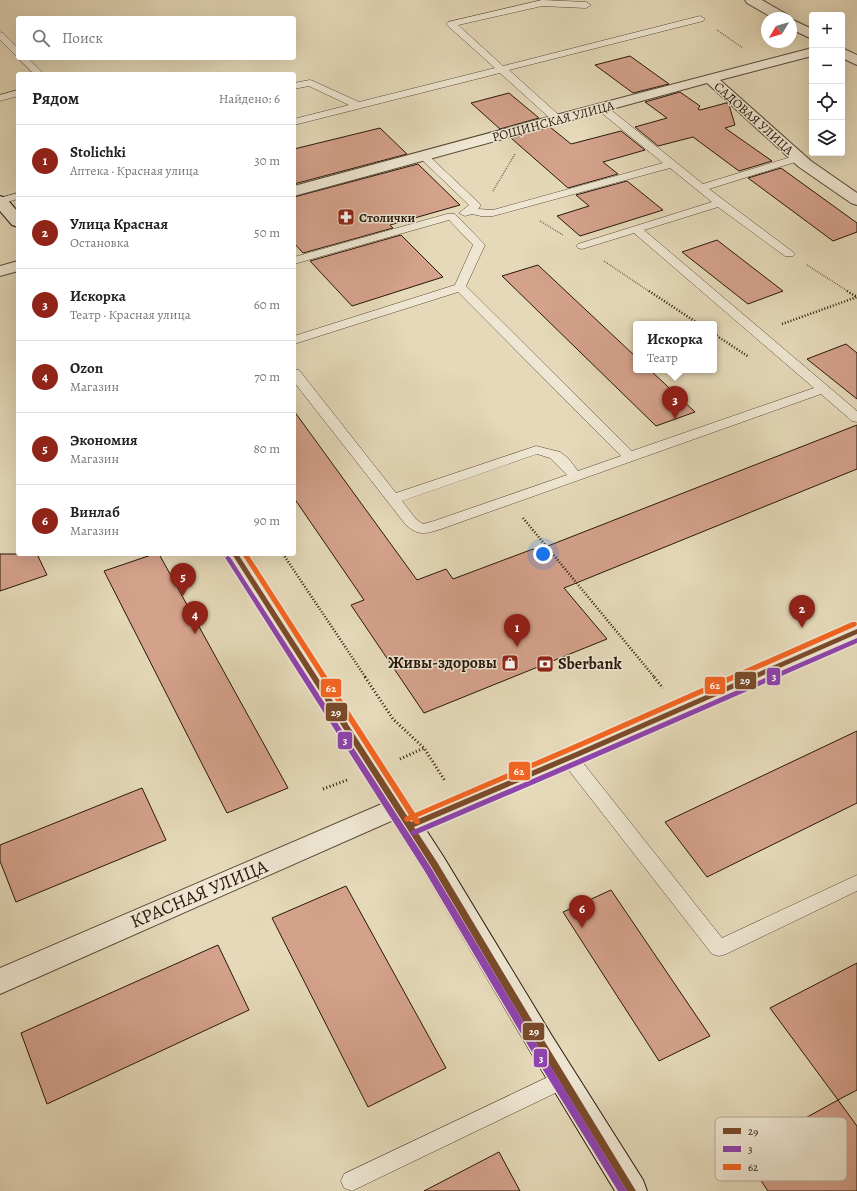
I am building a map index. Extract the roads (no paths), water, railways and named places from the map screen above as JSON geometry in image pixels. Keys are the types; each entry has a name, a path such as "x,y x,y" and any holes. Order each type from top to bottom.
{"street":[{"path":"752,0 772,12"},
{"path":"797,26 809,33"},
{"path":"845,48 857,61"},
{"name":"РОЩИНСКАЯ УЛИЦА","path":"296,190 557,119 809,53"},
{"name":"САДОВАЯ УЛИЦА","path":"710,78 798,158 857,200"},
{"path":"0,201 16,220"},
{"path":"0,271 16,267"},
{"path":"236,556 434,864 632,1191"},
{"name":"КРАСНАЯ УЛИЦА","path":"0,981 404,817 570,758 679,708 857,631"}],"lane":[{"path":"557,119 451,24 542,3 586,5"},
{"path":"296,122 700,19"},
{"path":"0,35 16,51"},
{"path":"25,60 37,72"},
{"path":"296,86 310,83 359,106"},
{"path":"0,98 16,94"},
{"path":"602,108 720,203 790,254"},
{"path":"422,156 474,205 476,212"},
{"path":"701,188 798,158"},
{"path":"296,260 451,216 476,212 493,213 671,164"},
{"path":"0,201 16,197"},
{"path":"582,246 720,203"},
{"path":"296,339 460,287 479,245 451,216"},
{"path":"636,229 857,418"},
{"path":"460,287 631,458"},
{"path":"296,376 411,522 420,529 436,526 822,389"},
{"path":"393,499 536,450 549,451 561,459 576,477"},
{"path":"570,758 719,948 857,883"},
{"path":"351,1181 563,1079"}],"place":[{"name":"Столички","path":"346,217"},
{"name":"Искорка","path":"675,419"},
{"name":"Экономия","path":"183,596"},
{"name":"Улица Красная","path":"802,628"},
{"name":"Ozon","path":"195,634"},
{"name":"Stolichki","path":"517,647"},
{"name":"Живы-здоровы","path":"510,663"},
{"name":"Sberbank","path":"545,664"},
{"name":"Винлаб","path":"582,928"}]}
